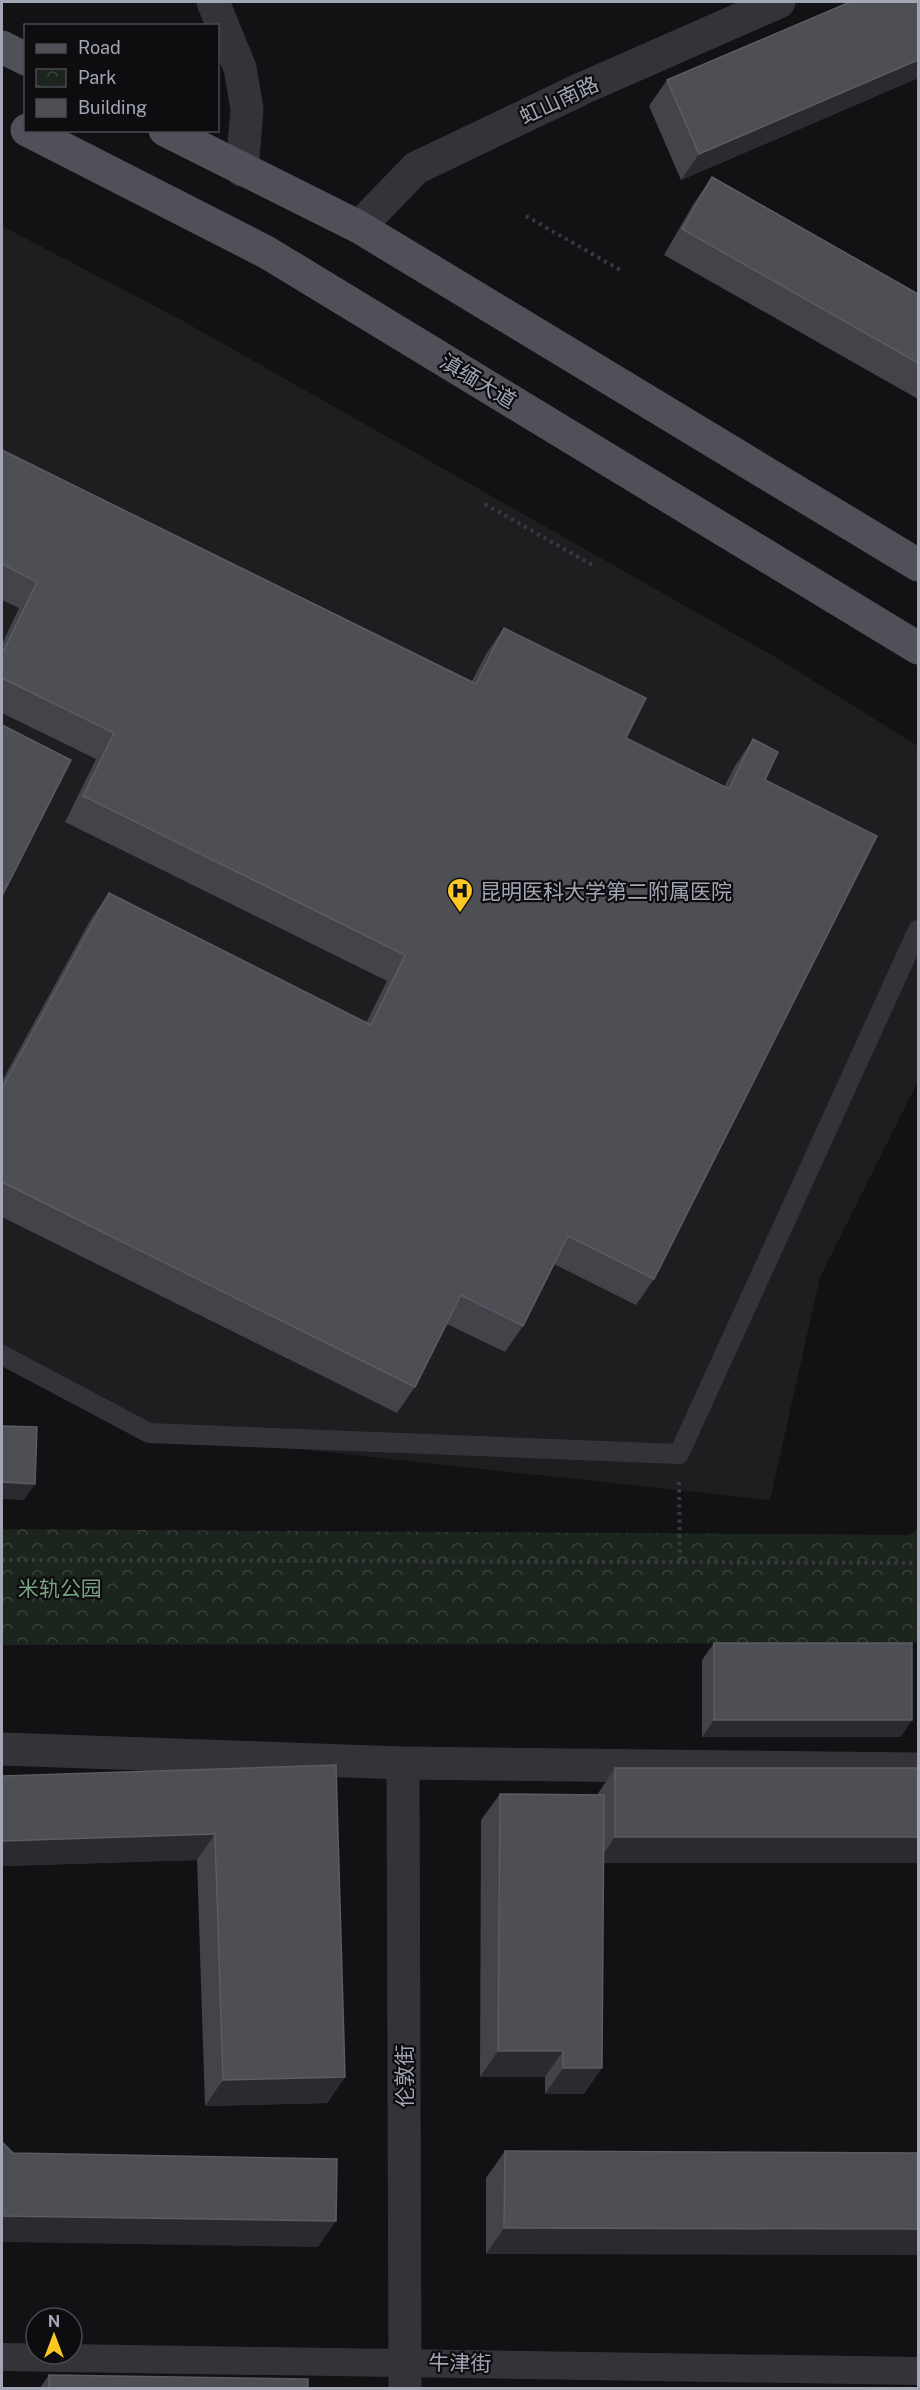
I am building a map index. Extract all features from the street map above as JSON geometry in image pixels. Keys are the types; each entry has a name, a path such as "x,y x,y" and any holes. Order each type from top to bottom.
{"main road":[{"path":"2,47 24,58"},
{"name":"滇缅大道","path":"2,118 24,129"},
{"name":"滇缅大道","path":"30,132 266,252 918,648"},
{"path":"169,132 359,227 918,565"}],"street":[{"path":"213,2 240,68 247,109 242,170"},
{"name":"虹山南路","path":"359,227 416,168 581,89 779,2"},
{"path":"2,1749 403,1762 918,1769"},
{"name":"伦敦街","path":"403,1762 405,2375"},
{"name":"牛津街","path":"2,2356 405,2375 918,2371"}],"lane":[{"path":"2,1355 149,1433 679,1454 918,930"}],"path":[{"path":"526,216 622,271"},
{"path":"484,504 594,566"},
{"path":"679,1454 680,1562"},
{"path":"2,1560 918,1563"}],"shaded area":[{"name":"昆明医科大学第二附属医院","path":"2,226 185,322 775,657 918,746 918,1081 820,1277 770,1500 149,1433 2,1355"}],"green space":[{"name":"米轨公园","path":"2,1529 909,1535 918,1529 918,1643 2,1645"}],"building":[{"path":"850,2 918,2 918,60 699,154 667,80"},
{"path":"712,177 918,294 918,363 682,229"},
{"path":"2,450 476,684 504,628 646,698 626,738 729,789 753,739 778,752 765,780 877,836 654,1279 568,1236 523,1326 461,1295 415,1387 2,1182 2,1088 109,893 371,1025 405,955 83,796 114,733 2,678 2,654 37,582 2,564"},
{"path":"2,725 71,760 2,896"},
{"path":"2,1426 37,1427 35,1484 2,1482"},
{"path":"714,1643 912,1643 912,1720 714,1720"},
{"path":"336,1765 345,2077 223,2080 215,1834 2,1841 2,1776"},
{"path":"615,1768 918,1768 918,1837 615,1837"},
{"path":"500,1794 604,1795 602,2068 563,2068 563,2051 498,2051"},
{"path":"2,2142 13,2153 337,2159 336,2221 2,2216"},
{"path":"505,2151 918,2153 918,2229 504,2228"},
{"path":"49,2375 308,2379 308,2388 49,2388"}],"place":[{"name":"昆明医科大学第二附属医院","path":"460,914"}]}
